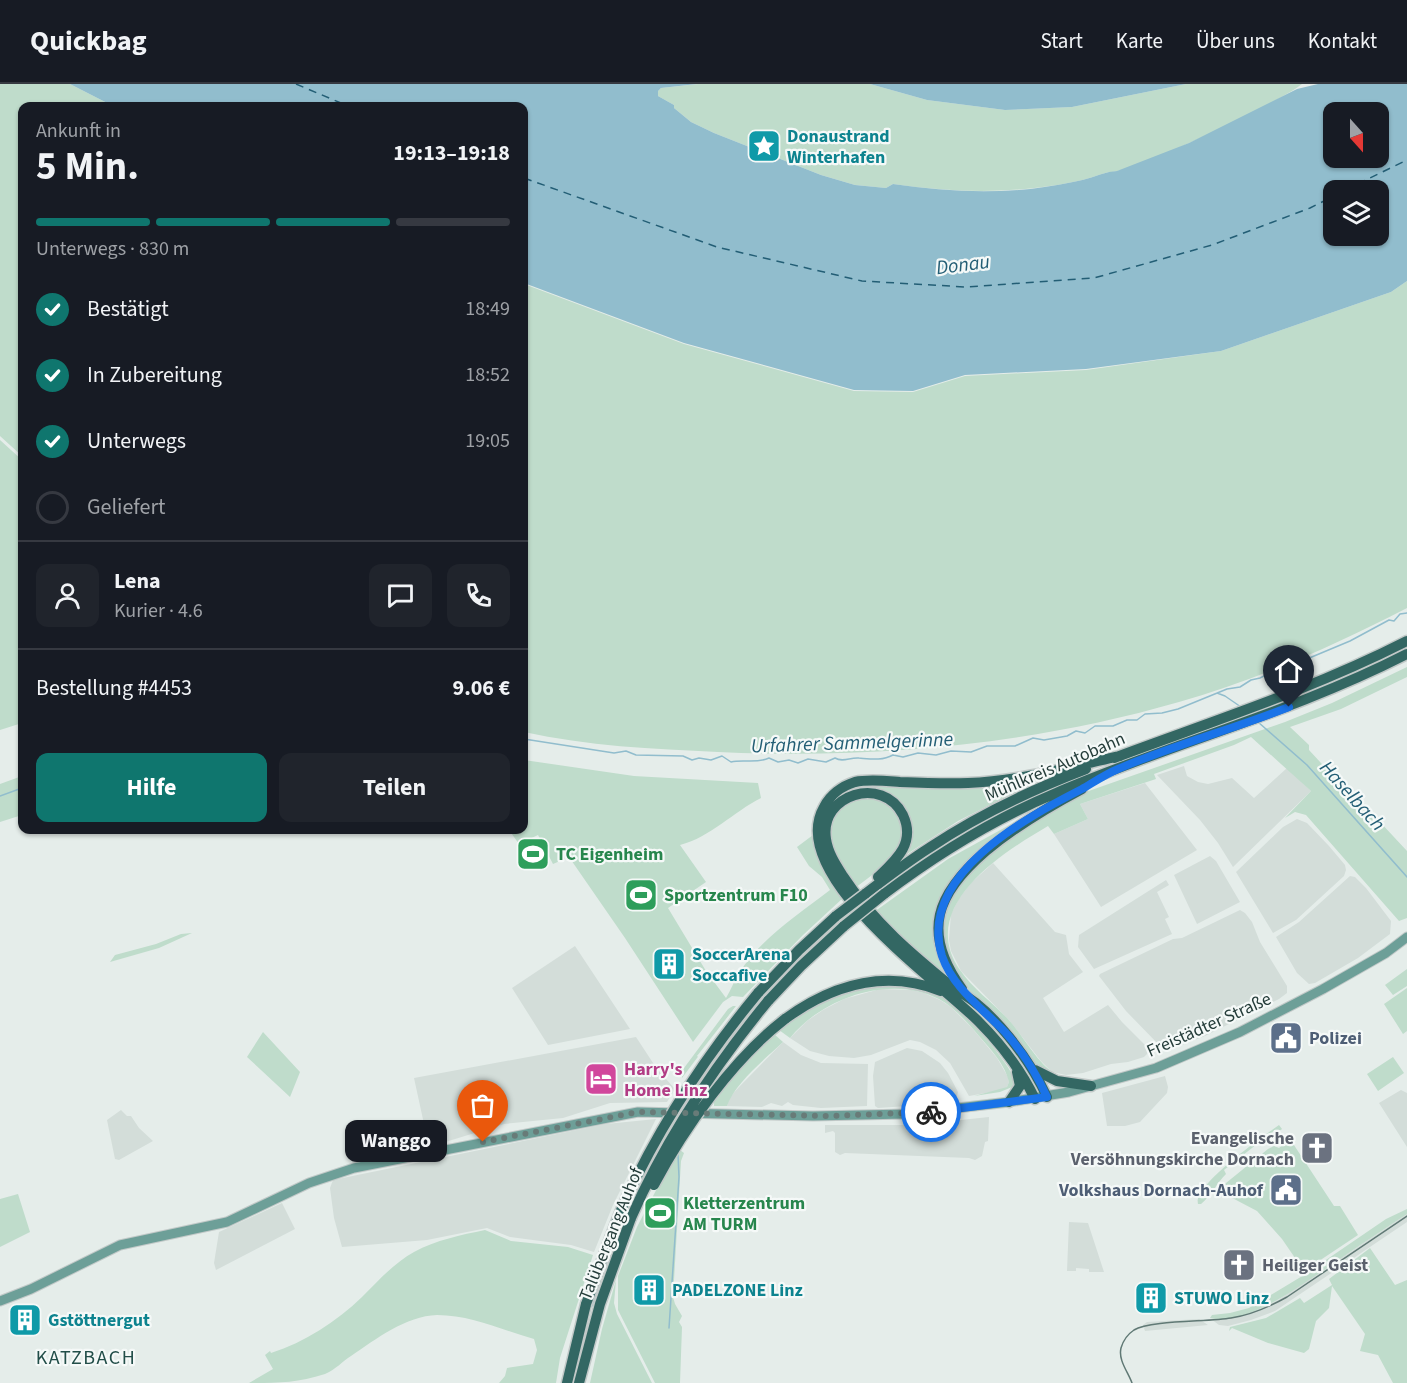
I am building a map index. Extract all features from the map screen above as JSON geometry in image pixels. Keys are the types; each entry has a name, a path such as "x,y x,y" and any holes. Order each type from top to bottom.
{"highway":[{"name":"Mühlkreis Autobahn","path":"768,1001 844,926 878,887 929,847 986,814 1045,785 1265,704 1407,641"},
{"name":"Mühlkreis Autobahn","path":"758,993 799,950 836,916 865,894 999,820 1056,793 1116,769 1273,713 1407,654"},
{"path":"1035,1098 1016,1066 979,1022 877,931 857,908 823,857 817,835 819,818 826,802 839,790 855,782 968,783 1000,780 1120,756"},
{"path":"1047,1097 1031,1066 1007,1035 965,994 946,966 940,947 940,914 951,887 979,857 1019,825 1116,769"},
{"path":"878,887 906,844 907,827 901,812 887,798 871,793 855,794 841,801 828,818 825,832 830,854 853,890 882,926 923,963 956,990 965,994"},
{"path":"631,1218 650,1193 672,1154 708,1101 745,1057 800,1008 824,995 866,982 903,980 926,985 946,993"},
{"name":"Talübergang Auhof","path":"567,1383 586,1304 616,1222 654,1142 705,1060 758,993"},
{"name":"Talübergang Auhof","path":"579,1383 609,1277 631,1218 655,1167 718,1064 768,1001"},
{"path":"1009,1102 1020,1086 1016,1066"},
{"path":"1031,1066 1040,1074 1057,1082 1091,1086"}],"main road":[{"name":"Freistädter Straße","path":"1374,958 1407,930"},
{"name":"Freistädter Straße","path":"0,1301 31,1289 108,1249 132,1241 227,1222 325,1176 354,1168 602,1118 651,1111 820,1116 932,1112 1047,1097 1091,1086 1162,1066 1240,1032 1323,989 1407,937"}],"shaded area":[{"path":"1184,766 1187,776 1198,782 1208,784 1232,778 1254,798 1287,768 1311,791 1233,867 1200,820 1157,775"},
{"path":"1145,783 1197,850 1101,907 1054,834 1088,819 1080,804"},
{"path":"1297,819 1307,823 1345,865 1346,870 1344,876 1296,920 1273,933 1236,872 1283,827"},
{"path":"1210,856 1216,861 1240,902 1197,924 1174,875"},
{"path":"993,863 1055,932 1066,935 1069,954 1083,972 1043,998 1064,1032 1108,1005 1147,1047 1148,1053 1144,1057 1083,1073 1066,1075 1052,1072 1009,1020 961,971 951,951 949,940 951,914 959,898 972,882"},
{"path":"1350,876 1355,877 1366,888 1391,921 1390,934 1358,958 1315,983 1309,984 1297,973 1276,937 1299,922"},
{"path":"1166,880 1169,885 1157,892 1169,917 1165,919 1172,934 1094,969 1078,947 1079,935"},
{"path":"1240,910 1252,922 1260,942 1287,986 1287,993 1205,1036 1174,1048 1161,1047 1126,1011 1099,976 1100,974"},
{"path":"575,946 630,1029 548,1045 512,988"},
{"path":"880,989 912,990 924,993 951,1007 997,1058 1008,1077 1007,1087 969,1096 950,1063 936,1050 920,1042 910,1040 871,1055 854,1058 829,1056 810,1051 790,1038 807,1021 823,1010 844,999"},
{"path":"636,1037 657,1069 675,1089 667,1102 610,1103 563,1118 504,1124 429,1147 414,1078"},
{"path":"783,1042 801,1055 821,1063 868,1064 867,1106 821,1108 793,1105 788,1102 782,1106 771,1103 762,1107 727,1106 730,1097"},
{"path":"907,1048 922,1051 940,1063 958,1092 956,1100 936,1104 878,1108 875,1106 873,1076 875,1062"},
{"path":"1165,1076 1167,1093 1140,1122 1125,1126 1107,1126 1102,1093"},
{"path":"1401,1090 1407,1093 1407,1147 1379,1103"},
{"path":"121,1110 127,1116 131,1116 139,1128 153,1141 119,1160 115,1159 107,1120"},
{"path":"989,1117 988,1141 985,1142 982,1156 975,1160 845,1153 840,1155 835,1152 835,1133 833,1131 825,1133 825,1125 914,1125"},
{"path":"656,1119 613,1205 594,1252 571,1245 510,1237 487,1228 427,1240 342,1247 334,1218 330,1188 333,1180 606,1124"},
{"path":"282,1203 295,1229 216,1270 214,1263 219,1232"},
{"path":"1407,1214 1407,1222 1275,1311 1228,1326 1219,1325 1211,1319 1246,1314 1278,1300"},
{"path":"1069,1222 1088,1223 1104,1272 1089,1272 1089,1269 1076,1268 1076,1271 1067,1271"},
{"path":"1199,1319 1208,1325 1145,1331 1143,1325 1147,1322"}],"green space":[{"path":"0,84 70,84 105,102 18,102 18,452 0,436"},
{"path":"698,84 870,84 927,100 1005,110 1072,107 1186,84 1302,84 1206,136 1123,170 1051,186 984,191 893,184 886,188 855,185 821,175 691,122 674,108 674,105 658,96 661,88"},
{"path":"1407,281 1407,608 1296,661 1209,693 1123,717 1009,739 893,751 776,754 620,746 572,741 528,733 528,286 684,344 854,391 913,392 965,376 1086,370 1221,351 1391,292"},
{"path":"0,440 18,456 18,724 0,730"},
{"path":"1407,667 1407,677 1341,709 1290,727 1309,745 1309,750 1333,776 1407,851 1407,918 1399,921 1306,815 1295,812 1285,818 1311,791 1251,737 1154,774 1156,779 1080,804 1088,819 1054,834 1048,826 1029,837 988,867 970,885 956,904 949,925 949,947 960,970 977,990 1008,1019 1043,1064 1056,1074 1055,1077 1036,1066 994,1015 960,983 947,961 941,922 959,882 1009,837 1083,793 1285,722 1332,703"},
{"name":"Sportzentrum F10","path":"528,761 634,776 758,783 761,798 702,836 680,845 706,882 668,908 706,971 726,998 739,973 758,949 830,890 822,877 809,866 797,847 813,835 820,862 843,898 803,935 743,997 732,996 723,1002 693,1042 569,857 553,864 538,835 519,844 512,834 528,834"},
{"path":"18,777 18,816 0,822 0,784"},
{"path":"1034,778 1035,782 958,821 904,856 909,835 906,817 898,803 885,794 870,789 854,791 840,798 828,812 823,835 828,856 851,892 849,893 835,872 824,849 820,826 823,814 833,799 851,786 881,783 966,785"},
{"path":"869,795 890,804 901,821 903,840 888,863 855,888 835,858 828,831 838,808 861,796"},
{"path":"1033,812 1003,833 937,913 952,983 874,912 948,859"},
{"path":"192,933 159,948 110,962 115,955 156,944 181,934"},
{"path":"1407,969 1407,986 1393,995 1385,985"},
{"path":"901,984 942,995 961,1010 996,1050 1017,1085 1000,1092 974,1096 1007,1087 1009,1082 1004,1069 988,1047 955,1011 945,1002 920,992 900,989 859,994 820,1011 790,1038 779,1030 808,1009 840,993 863,987"},
{"path":"1407,988 1407,1031 1403,1034 1384,1004"},
{"path":"736,1006 682,1078 684,1068 728,1009"},
{"path":"263,1032 300,1072 290,1097 247,1057"},
{"path":"774,1034 783,1042 743,1080 727,1106 714,1106 714,1100 746,1062"},
{"path":"1393,1057 1404,1073 1378,1091 1367,1074"},
{"path":"1279,1125 1282,1129 1278,1132 1275,1130 1224,1170 1226,1174 1205,1201 1198,1204 1199,1196 1217,1174"},
{"path":"1290,1139 1334,1206 1340,1206 1358,1235 1304,1271 1282,1239 1257,1211 1219,1191 1268,1149 1274,1146 1279,1148"},
{"path":"680,1150 684,1153 681,1161 673,1297 682,1316 679,1322 682,1327 680,1383 655,1383 618,1310 618,1276 637,1227 665,1173"},
{"path":"18,1194 30,1232 0,1247 0,1199"},
{"path":"1407,1209 1407,1214 1275,1301 1241,1316 1225,1319 1210,1318 1212,1315 1249,1308 1304,1275 1386,1219"},
{"path":"485,1230 511,1241 568,1247 593,1255 560,1358 556,1383 499,1383 505,1376 507,1368 533,1364 537,1350 534,1339 462,1317 437,1315 425,1316 403,1324 325,1374 287,1382 249,1383 273,1369 265,1355 270,1351 271,1353 296,1343 331,1323 407,1256 440,1241"},
{"path":"1370,1248 1395,1285 1407,1280 1407,1383 1393,1383 1378,1355 1360,1351 1365,1334 1332,1286 1329,1308 1316,1321 1309,1349 1304,1353 1268,1343 1232,1328 1229,1331 1230,1327 1266,1318 1300,1298 1304,1303 1332,1285 1329,1279"},
{"path":"616,1280 614,1303 617,1314 652,1383 590,1383"}],"water":[{"name":"Donau","path":"70,84 697,84 661,88 658,96 674,105 674,108 691,122 821,175 855,185 886,188 893,184 961,191 1006,191 1051,186 1117,171 1189,143 1297,89 1318,84 1407,84 1407,281 1391,292 1221,351 1086,369 965,375 913,391 854,390 684,343 528,284 528,102 105,102"},
{"path":"870,84 1186,84 1072,107 1005,110 927,100"}],"pier":[{"path":"737,1005 761,1023 721,1075 697,1056"}],"waterway":[{"name":"Urfahrer Sammelgerinne","path":"528,740 614,753 626,751 636,755 683,756 692,760 699,758 711,760 722,756 731,762 759,761 769,758 778,762 789,760 798,763 808,759 826,762 835,758 841,760 876,759 893,755 903,757 918,753 936,755 951,751 971,752 987,746 1015,746 1033,738 1044,740 1067,736 1076,731 1085,733 1095,726 1113,726 1127,720 1137,720 1145,714 1178,709 1227,689 1240,687 1251,680 1350,641 1389,620 1394,621 1400,614 1407,613"},
{"name":"Haselbach","path":"1217,693 1241,707"},
{"name":"Haselbach","path":"1258,722 1307,765 1407,877"},
{"name":"Urfahrer Sammelgerinne","path":"0,796 18,789"},
{"path":"669,1328 679,1177 678,1155"},
{"path":"592,1306 597,1290"}],"ferry route":[{"path":"296,84 339,102"},
{"path":"1366,180 1407,160"},
{"path":"528,179 717,247 862,281 966,287 1094,278 1212,245 1323,202"}],"tram line":[{"path":"1132,1383 1120,1352 1124,1340 1134,1330 1153,1324 1231,1318 1267,1307 1287,1297 1407,1216"}],"way so far":[{"path":"483,1142 626,1113 651,1111 827,1116 931,1112"}],"place":[{"name":"Donaustrand Winterhafen","path":"764,146"},
{"name":"TC Eigenheim","path":"533,854"},
{"name":"Sportzentrum F10","path":"641,895"},
{"name":"SoccerArena Soccafive","path":"669,964"},
{"name":"Polizei","path":"1286,1038"},
{"name":"Harry's Home Linz","path":"601,1079"},
{"name":"Wanggo","path":"483,1142"},
{"name":"Evangelische Versöhnungskirche Dornach","path":"1317,1148"},
{"name":"Volkshaus Dornach-Auhof","path":"1286,1190"},
{"name":"Kletterzentrum AM TURM","path":"660,1213"},
{"name":"Heiliger Geist","path":"1239,1265"},
{"name":"PADELZONE Linz","path":"649,1290"},
{"name":"STUWO Linz","path":"1151,1298"},
{"name":"Gstöttnergut","path":"25,1320"}],"district":[{"name":"KATZBACH","path":"86,1358"}],"route":[{"path":"931,1112 1047,1097 1031,1066 1015,1044 993,1019 965,994 946,966 940,947 940,914 947,895 957,879 979,857 1019,825 1116,769 1289,707"}]}
